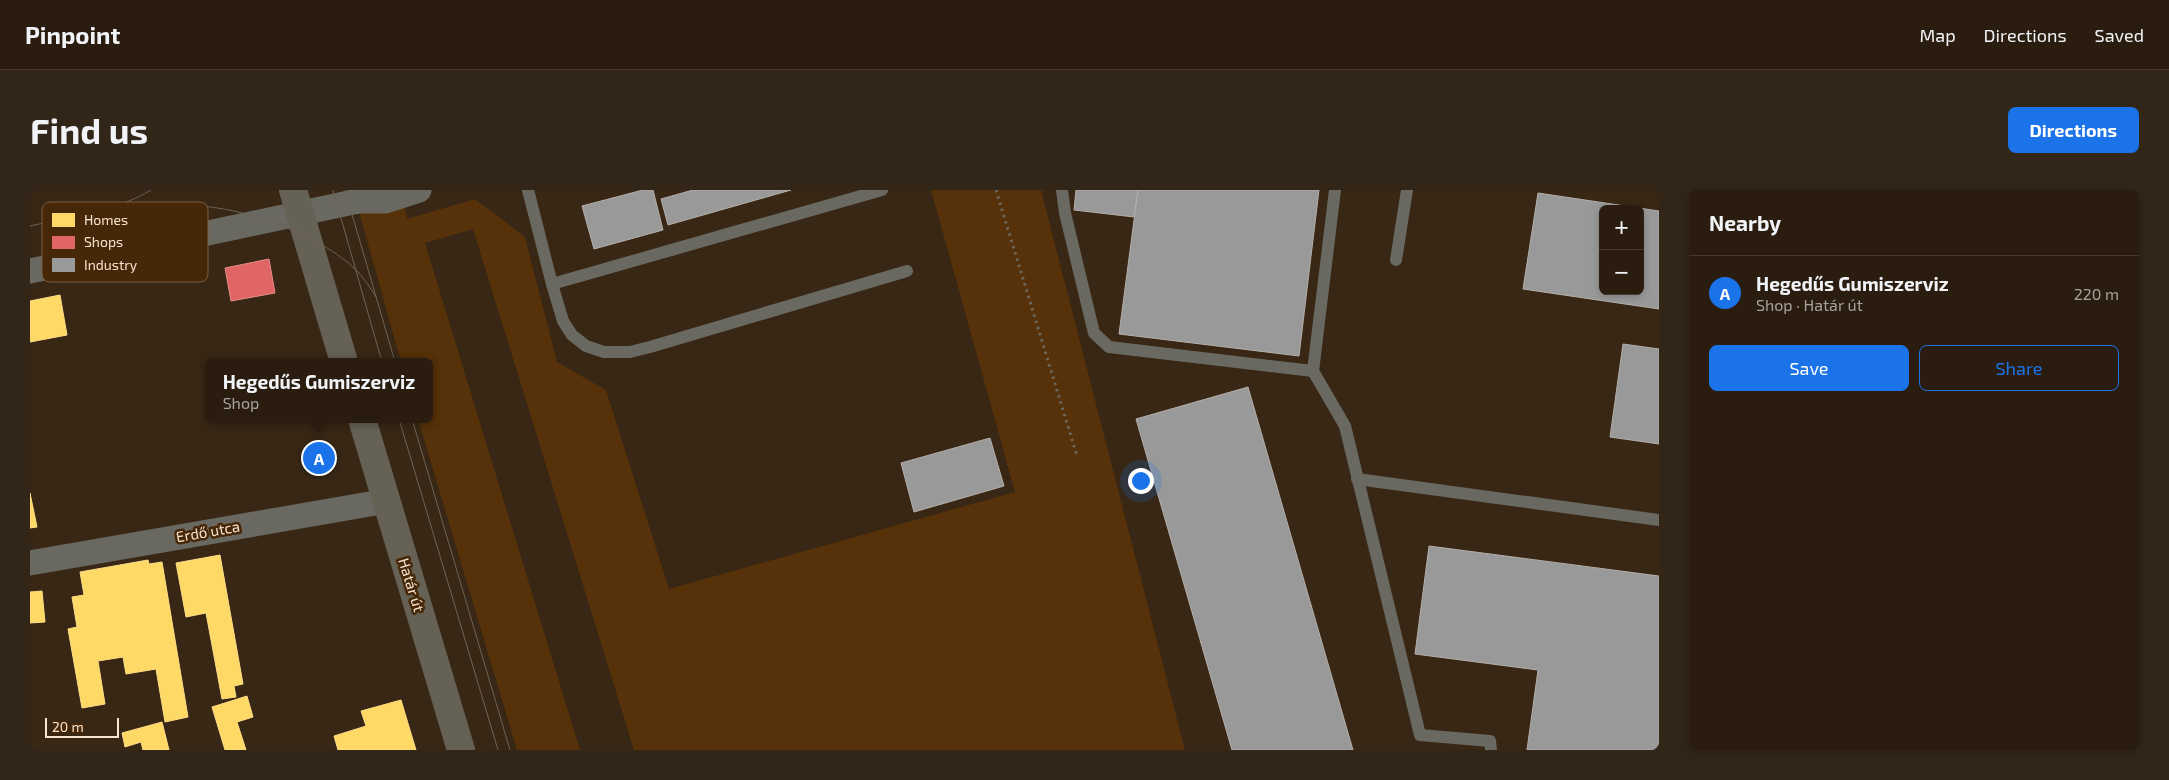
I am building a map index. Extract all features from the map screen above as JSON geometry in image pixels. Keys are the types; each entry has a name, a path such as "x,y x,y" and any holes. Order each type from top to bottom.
{"main road":[{"path":"296,201 343,358"},
{"name":"Határ út","path":"363,423 461,750"}],"street":[{"path":"208,224 296,201 366,195 385,201 418,190"},
{"name":"Erdő utca","path":"30,563 386,501"}],"lane":[{"path":"528,190 563,322 579,342 594,350 611,353 630,352 650,347 907,271"},
{"path":"552,284 882,190"},
{"path":"1062,190 1065,213 1094,333 1109,347 1313,371"},
{"path":"1335,190 1313,371 1344,426 1420,735 1490,741 1491,750"},
{"path":"1396,260 1407,190"},
{"path":"1357,479 1659,520"}],"path":[{"path":"996,190 1077,456"}],"shaded area":[{"path":"353,190 402,190 407,219 475,199 525,237 557,362 606,390 669,589 1015,492 931,190 1041,190 1185,750 634,750 473,229 425,243 580,750 517,750 419,423 433,423 433,358 400,358"}],"building: Homes":[{"path":"60,295 67,335 30,342 30,301"},
{"path":"30,493 37,527 30,528"},
{"path":"220,555 243,684 234,686 236,697 222,699 206,613 186,617 176,563"},
{"path":"148,560 149,564 162,562 188,717 165,722 156,669 126,674 123,657 98,661 105,704 82,708 68,629 77,627 72,597 84,595 80,572"},
{"path":"42,591 45,622 30,623 30,592"},
{"path":"247,696 253,717 237,722 246,750 225,750 212,707"},
{"path":"401,700 416,750 338,750 334,736 366,726 361,711"},
{"path":"162,722 169,750 143,750 141,742 125,747 122,733"}],"building: Shops":[{"path":"269,259 275,293 231,301 225,268"}],"building: Industry":[{"path":"643,190 653,190 663,230 594,249 582,206"},
{"path":"693,190 791,190 668,225 661,199"},
{"path":"1076,190 1138,190 1134,217 1074,210"},
{"path":"1138,190 1319,190 1299,356 1119,334"},
{"path":"1538,193 1619,205 1599,205 1599,295 1644,295 1644,209 1659,211 1659,309 1523,289"},
{"path":"1623,344 1659,349 1659,444 1610,437"},
{"path":"1248,387 1353,750 1232,750 1136,419"},
{"path":"990,438 1004,486 914,512 901,463"},
{"path":"1429,546 1659,576 1659,750 1527,750 1538,670 1415,654"}],"tram line":[{"path":"127,202 151,190"},
{"path":"333,190 381,358"},
{"path":"345,190 394,358"},
{"path":"208,207 259,218 303,235 341,258 359,273 376,297"},
{"path":"30,226 42,223"},
{"path":"400,423 498,750"},
{"path":"413,423 510,750"}],"place":[{"name":"Hegedűs Gumiszerviz","path":"319,458"}]}
